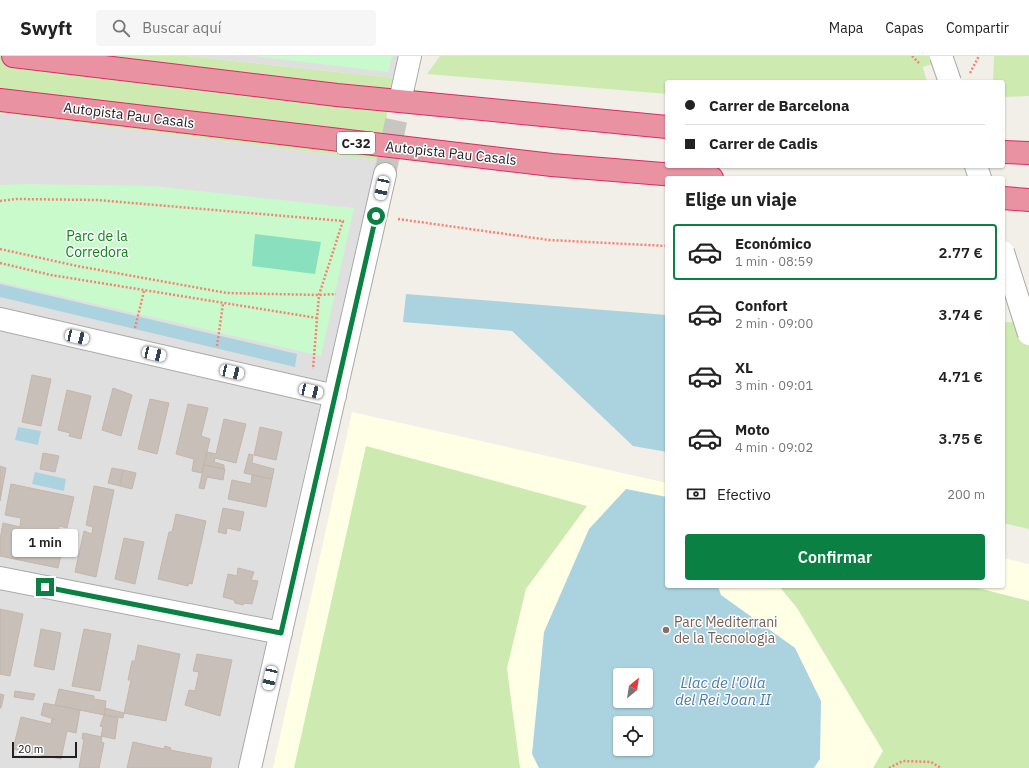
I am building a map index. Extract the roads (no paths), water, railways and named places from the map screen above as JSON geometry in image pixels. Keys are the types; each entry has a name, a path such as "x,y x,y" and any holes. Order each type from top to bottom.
{"highway":[{"path":"14,56 337,95 665,127"},
{"name":"Autopista Pau Casals","path":"0,100 544,164 688,176"},
{"path":"1005,152 1029,153"},
{"path":"1005,198 1029,200"}],"street":[{"path":"402,92 410,56"},
{"path":"932,61 959,78"},
{"path":"250,768 385,174"},
{"path":"1005,258 1029,334"},
{"path":"0,319 335,396"},
{"path":"0,578 281,633"}],"water":[{"path":"0,284 297,354 295,367 0,297"},
{"path":"406,294 665,315 665,452 633,446 512,331 403,322"},
{"path":"18,427 41,431 38,445 15,440"},
{"path":"35,472 66,479 64,491 32,484"},
{"name":"Llac de l'Olla del Rei Joan II","path":"626,489 665,497 665,588 719,588 721,595 795,648 821,701 820,759 814,768 539,768 532,754 544,632 589,529"}],"tunnel":[{"path":"385,174 402,92"}],"place":[{"name":"Parc Mediterrani de la Tecnologia","path":"666,630"}],"park label":[{"name":"Parc de la Corredora","path":"97,244"}]}
